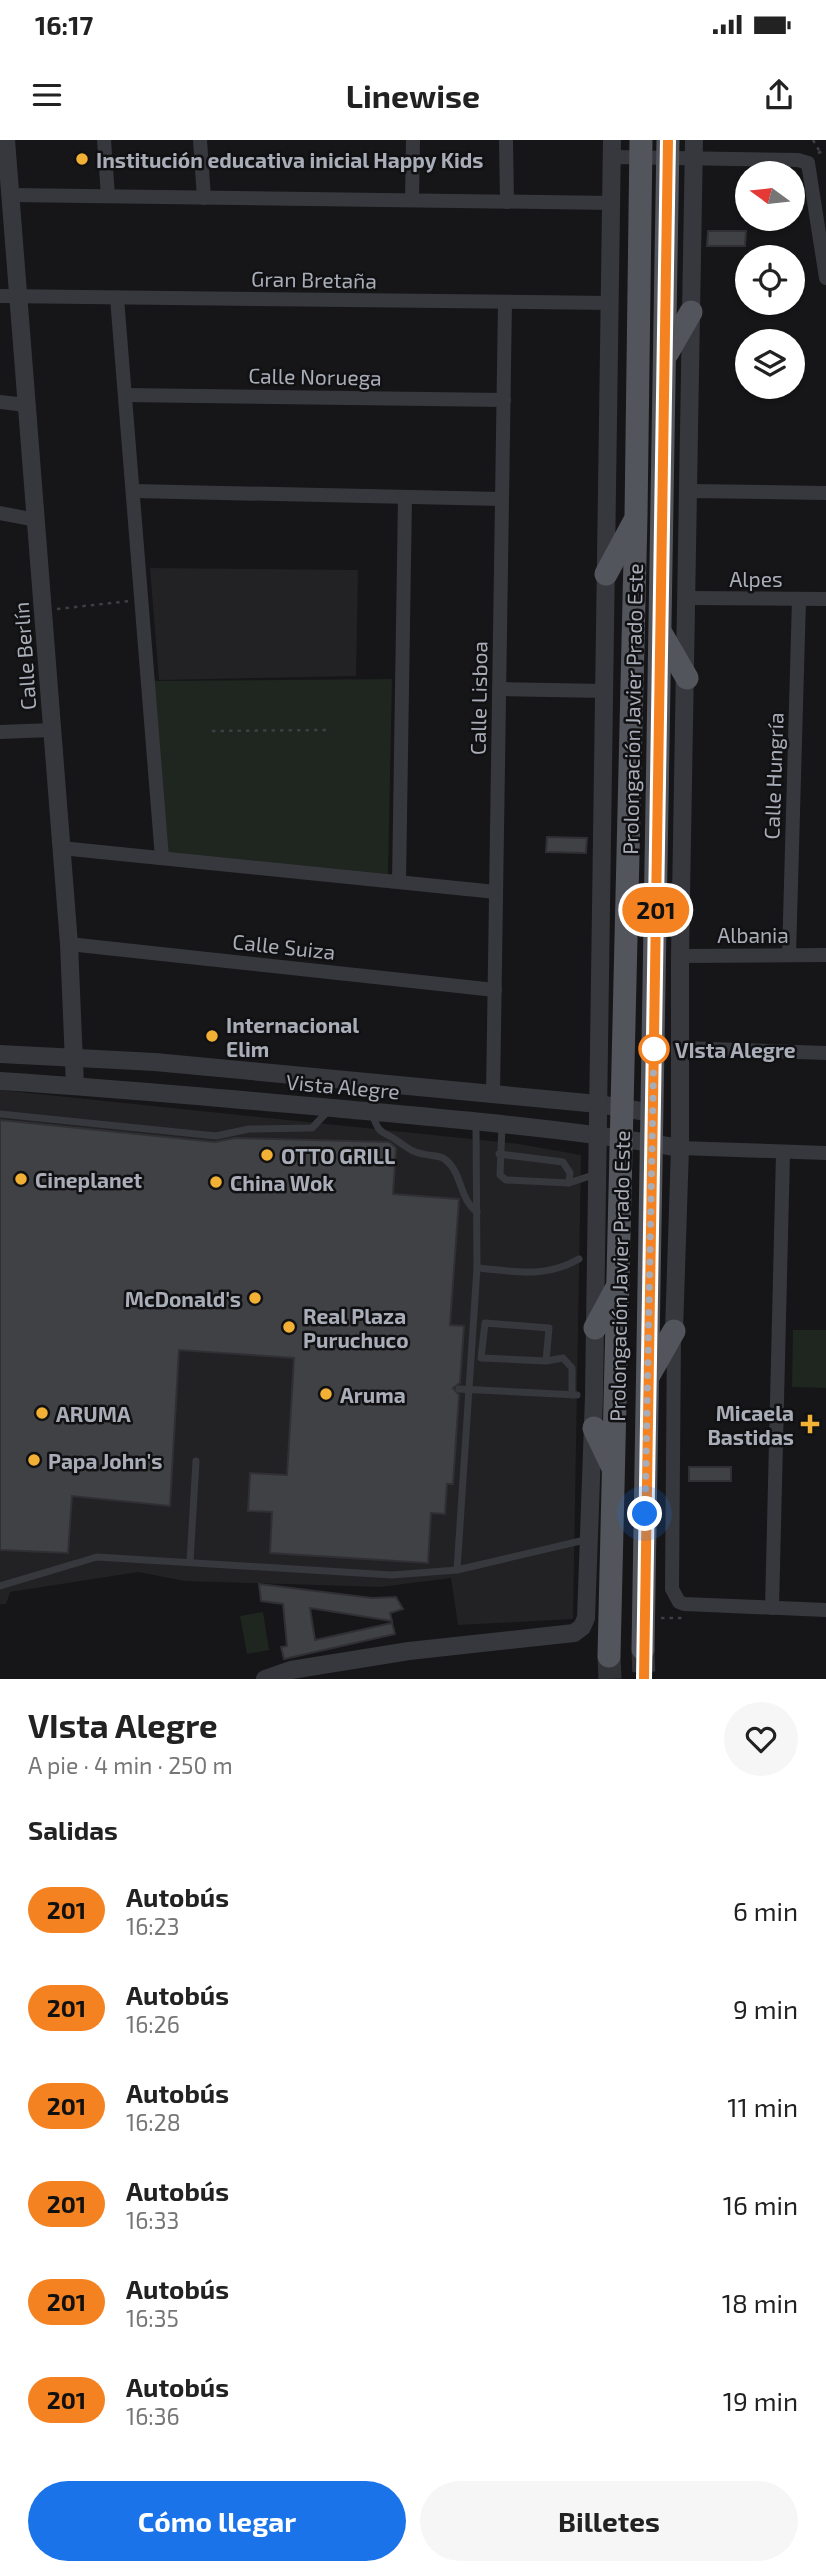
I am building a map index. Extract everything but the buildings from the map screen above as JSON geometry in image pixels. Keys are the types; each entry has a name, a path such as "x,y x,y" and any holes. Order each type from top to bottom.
{"main road":[{"name":"Prolongación Javier Prado Este","path":"609,1656 636,516 641,149"},
{"name":"Prolongación Javier Prado Este","path":"643,1650 668,149"},
{"path":"664,361 675,335 691,312"},
{"path":"606,574 636,516"},
{"path":"660,631 687,678"},
{"path":"621,1190 631,1184 639,1186 652,1210"},
{"path":"595,1328 619,1284"},
{"path":"648,1378 674,1331"},
{"path":"594,1429 615,1471"}],"street":[{"name":"Calle Berlín","path":"6,140 10,195 9,297 26,405 36,520 69,944 75,1086"},
{"path":"104,140 108,197"},
{"path":"200,140 204,198"},
{"path":"412,201 413,140"},
{"path":"506,140 507,202"},
{"path":"694,140 672,1589 675,1598 684,1604 826,1610"},
{"path":"613,149 668,149 694,160 798,160 808,163 826,278"},
{"name":"Prolongación Javier Prado Este","path":"265,1679 291,1670 409,1651 573,1633 582,1627 586,1618 594,1429 613,149"},
{"path":"10,195 613,203"},
{"name":"Gran Bretaña","path":"9,297 611,303"},
{"path":"117,298 162,858"},
{"name":"Calle Lisboa","path":"485,1094 495,990 505,302"},
{"name":"Calle Noruega","path":"125,395 504,400"},
{"path":"0,401 26,405"},
{"path":"133,491 502,499"},
{"path":"688,491 826,493"},
{"path":"399,882 405,497"},
{"path":"0,513 36,520"},
{"name":"Alpes","path":"687,598 826,599"},
{"name":"Calle Hungría","path":"789,955 799,599"},
{"path":"499,689 605,691"},
{"path":"0,732 52,730"},
{"path":"61,848 496,892"},
{"name":"Calle Suiza","path":"69,944 495,990"},
{"name":"Albania","path":"680,956 826,956"},
{"path":"681,1048 826,1053"},
{"name":"Vista Alegre","path":"0,1054 155,1062 598,1104 653,1112"},
{"path":"155,1062 148,1079 150,1085 161,1092"},
{"name":"Vista Alegre","path":"0,1081 161,1092 476,1122 622,1138 680,1148"},
{"path":"476,1122 485,1094"},
{"path":"524,1127 531,1124 537,1112 529,1098"},
{"path":"680,1148 826,1153"},
{"path":"772,1608 783,1153"}],"lane":[{"path":"0,1114 216,1136 249,1129 312,1128 330,1108"},
{"path":"372,1112 378,1129 391,1140 397,1140 408,1150 441,1156 453,1166 467,1205 477,1212"},
{"path":"457,1570 477,1268 476,1122"},
{"path":"502,1125 500,1175 506,1180 569,1183 597,1174"},
{"path":"499,1154 564,1162 570,1173 569,1183"},
{"path":"477,1268 546,1273 579,1259"},
{"path":"459,1389 574,1395 572,1368 563,1358 546,1361 481,1358 485,1323 549,1328 546,1361"},
{"path":"190,1562 195,1461"},
{"path":"0,1586 97,1557 392,1575 457,1570 589,1539"}],"path":[{"path":"813,140 820,152"},
{"path":"43,610 142,600"},
{"path":"212,731 326,730"},
{"path":"660,1618 678,1619"}],"shaded area":[{"path":"150,568 358,570 356,676 159,680"},
{"path":"392,679 388,874 167,852 153,681"},
{"name":"Real Plaza Puruchuco","path":"0,1090 519,1144 581,1155 573,1619 458,1625 451,1578 380,1587 185,1581 138,1572 10,1592 6,1604 0,1604"},
{"path":"793,1330 826,1330 826,1388 792,1387"},
{"path":"263,1612 269,1650 247,1654 240,1616"}],"tunnel":[{"path":"643,1649 644,1679"},
{"path":"609,1656 610,1679"}],"bus line":[{"name":"201","path":"644,1679 668,140"}],"place":[{"name":"Institución educativa inicial Happy Kids","path":"82,159"},
{"name":"Internacional Elim","path":"212,1036"},
{"name":"VIsta Alegre","path":"654,1049"},
{"name":"OTTO GRILL","path":"267,1155"},
{"name":"Cineplanet","path":"21,1179"},
{"name":"China Wok","path":"216,1182"},
{"name":"McDonald's","path":"255,1298"},
{"name":"Real Plaza Puruchuco","path":"289,1327"},
{"name":"Aruma","path":"326,1394"},
{"name":"ARUMA","path":"42,1413"},
{"name":"Micaela Bastidas","path":"810,1424"},
{"name":"Papa John's","path":"34,1460"}],"route":[{"path":"645,1514 654,1164 653,1143 654,1044 654,1049"}]}
